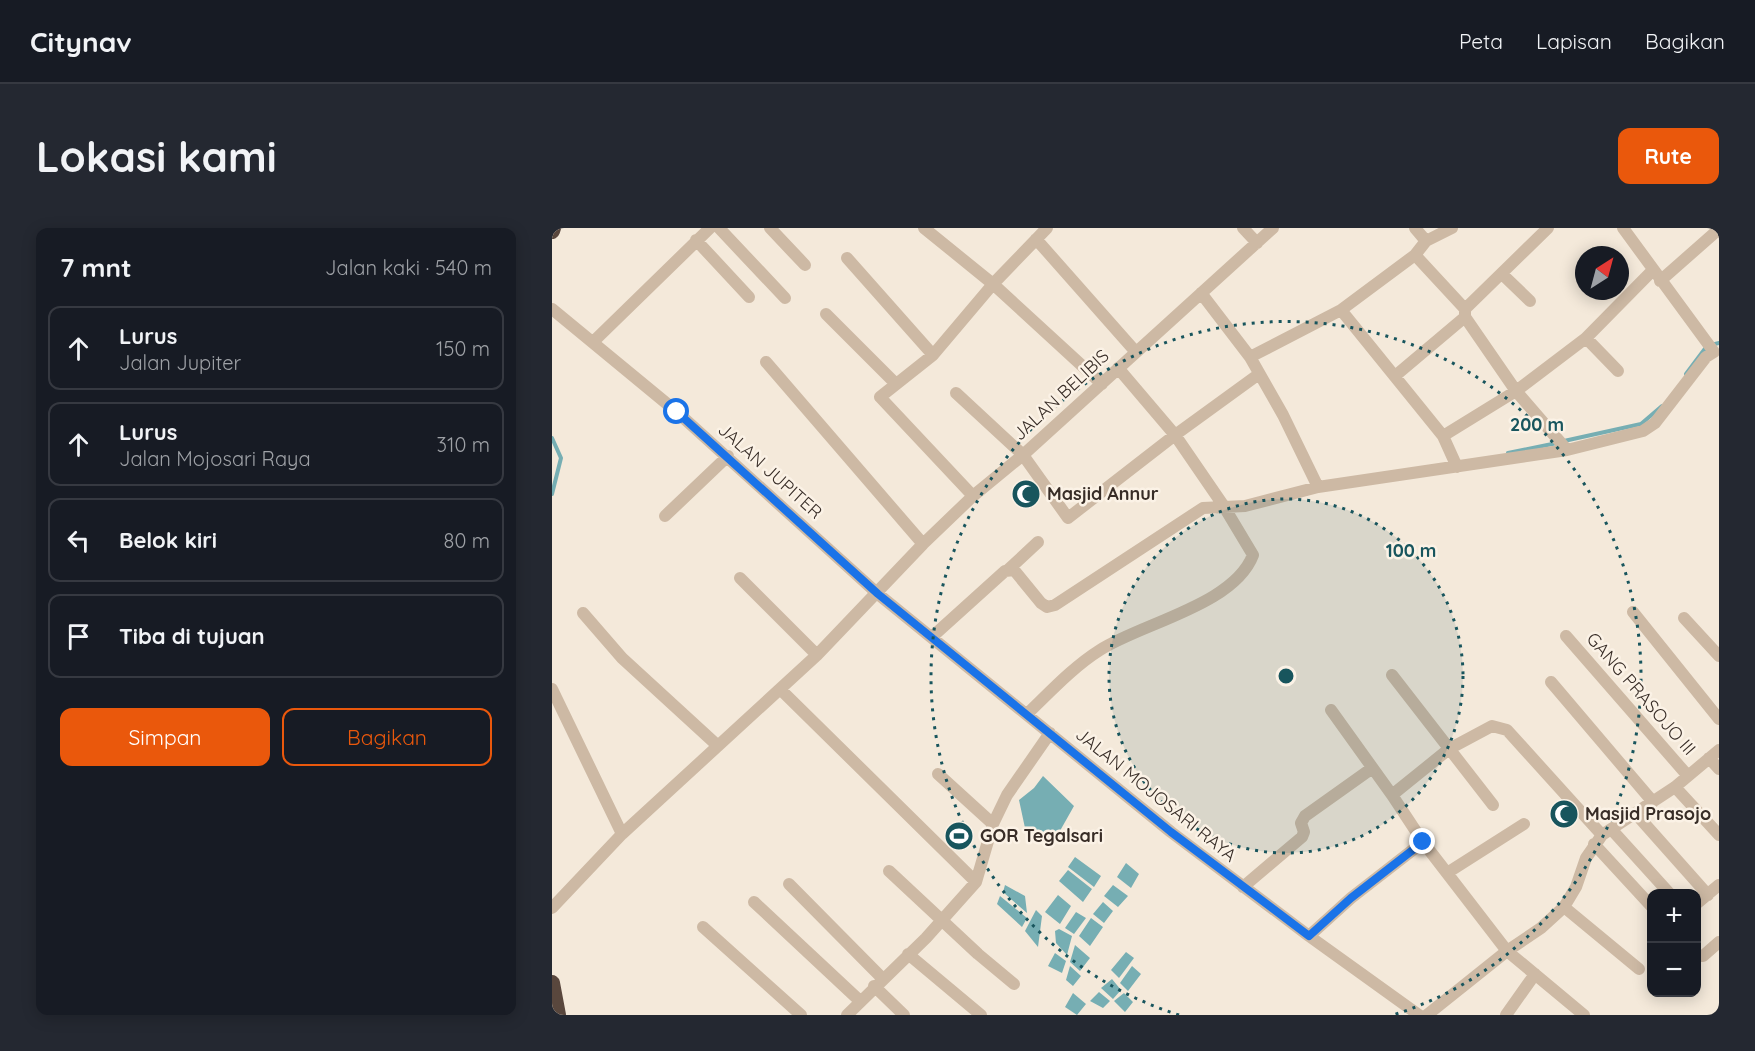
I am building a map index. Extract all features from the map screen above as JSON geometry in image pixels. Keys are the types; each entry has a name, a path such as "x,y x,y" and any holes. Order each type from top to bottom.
{"highway":[{"path":"552,983 558,1015"}],"street":[{"path":"593,342 710,228"},
{"path":"719,228 785,298"},
{"path":"770,228 805,265"},
{"path":"924,228 993,284 1102,384"},
{"path":"973,496 880,397 933,355 993,284 1047,228"},
{"path":"1244,228 1257,243"},
{"name":"JALAN BELIBIS","path":"552,908 622,834 817,655 878,594 923,544 973,496 1023,455 1273,228"},
{"path":"1415,228 1426,241"},
{"path":"1250,357 1341,310 1415,255 1426,241 1452,228"},
{"path":"1395,376 1465,313 1548,228"},
{"path":"1009,569 1014,570 1041,603 1047,607 1203,508 1223,505 1245,506 1318,487 1567,450 1649,428 1706,357 1714,352 1711,342 1656,276 1627,229"},
{"path":"1443,436 1516,391 1586,338 1656,276 1719,229"},
{"path":"1036,239 1136,351"},
{"path":"696,240 749,297"},
{"path":"1415,255 1465,313 1516,391 1567,450"},
{"path":"847,258 933,355"},
{"path":"1502,274 1530,301"},
{"path":"1202,293 1250,357 1283,415 1318,487"},
{"name":"JALAN JUPITER","path":"552,309 728,456 878,594"},
{"path":"1341,310 1443,436 1457,466"},
{"path":"826,314 896,384"},
{"path":"1586,338 1618,371"},
{"path":"766,362 923,544"},
{"path":"1027,714 1098,651 1127,634 1178,615 1218,593 1249,566 1253,555 1223,505 1174,435 1118,368"},
{"path":"956,393 1023,455 1068,518 1174,435 1259,374"},
{"path":"665,516 728,456"},
{"path":"933,636 977,594 1038,542"},
{"path":"740,578 817,655"},
{"name":"JALAN MOJOSARI RAYA","path":"878,594 1243,888 1419,1015"},
{"path":"1632,612 1719,720"},
{"path":"583,613 622,658 718,747"},
{"path":"1684,618 1719,656"},
{"name":"GANG PRASOJO III","path":"1566,636 1688,776"},
{"path":"1392,675 1493,805"},
{"path":"1551,682 1653,802"},
{"path":"552,689 622,834"},
{"path":"780,689 976,882"},
{"path":"1331,710 1423,842 1507,951 1584,1015"},
{"path":"1392,795 1449,749 1492,726 1507,730 1602,836 1647,900"},
{"path":"847,1015 942,920 976,882 993,825 1006,795 1050,733"},
{"path":"1427,1015 1507,951 1526,940 1564,907 1602,836 1675,787 1714,754 1719,769"},
{"path":"1243,888 1302,837 1304,832 1301,823 1305,816 1371,769"},
{"path":"938,774 993,825"},
{"path":"1675,787 1719,835"},
{"path":"1636,814 1708,895"},
{"path":"1447,873 1524,824"},
{"path":"1602,836 1664,889"},
{"path":"1309,936 1351,898 1423,842"},
{"path":"889,871 1014,984"},
{"path":"789,884 878,982 904,1015"},
{"path":"1701,900 1719,885"},
{"path":"754,902 860,1001"},
{"path":"1564,907 1639,969"},
{"path":"703,927 801,1015"},
{"path":"1701,956 1719,942"},
{"path":"908,954 981,1015"},
{"path":"1506,1015 1535,974"},
{"path":"1562,1015 1570,1004"}],"water":[{"path":"1043,776 1074,806 1052,845 1025,828 1019,800 1034,788"},
{"path":"1075,857 1101,876 1094,887 1068,867"},
{"path":"1126,863 1139,874 1131,888 1117,877"},
{"path":"1068,870 1092,889 1083,902 1059,881"},
{"path":"1005,885 1025,896 1027,913 1003,892"},
{"path":"1113,885 1128,896 1118,907 1104,896"},
{"path":"1058,895 1071,906 1060,924 1045,912"},
{"path":"1000,896 1027,918 1022,927 997,904"},
{"path":"1103,902 1113,911 1104,923 1093,914"},
{"path":"1036,910 1042,916 1038,947 1025,931"},
{"path":"1076,912 1086,918 1074,934 1065,928"},
{"path":"1091,918 1103,927 1090,946 1079,936"},
{"path":"1059,929 1072,936 1067,955 1056,943 1055,931"},
{"path":"1075,945 1090,958 1080,971 1070,962"},
{"path":"1126,952 1134,958 1119,978 1111,970"},
{"path":"1055,953 1066,961 1062,973 1048,966"},
{"path":"1070,966 1081,976 1073,986 1066,980"},
{"path":"1132,966 1141,974 1128,991 1120,983"},
{"path":"1112,979 1121,990 1113,999 1101,988"},
{"path":"1099,992 1110,1001 1103,1008 1090,1001"},
{"path":"1073,993 1086,1004 1077,1015 1065,1007"},
{"path":"1124,993 1133,1002 1125,1012 1114,1001"}],"waterway":[{"path":"1686,374 1707,346 1719,343"},
{"path":"1564,441 1641,424 1662,406"},
{"path":"552,438 561,458 552,494"},
{"path":"1508,453 1557,443"}],"place":[{"name":"Masjid Annur","path":"1026,494"},
{"name":"Masjid Prasojo","path":"1564,814"},
{"name":"GOR Tegalsari","path":"959,836"}],"route":[{"path":"677,412 878,594 933,636 1171,832 1309,936 1351,898 1423,842"}]}
